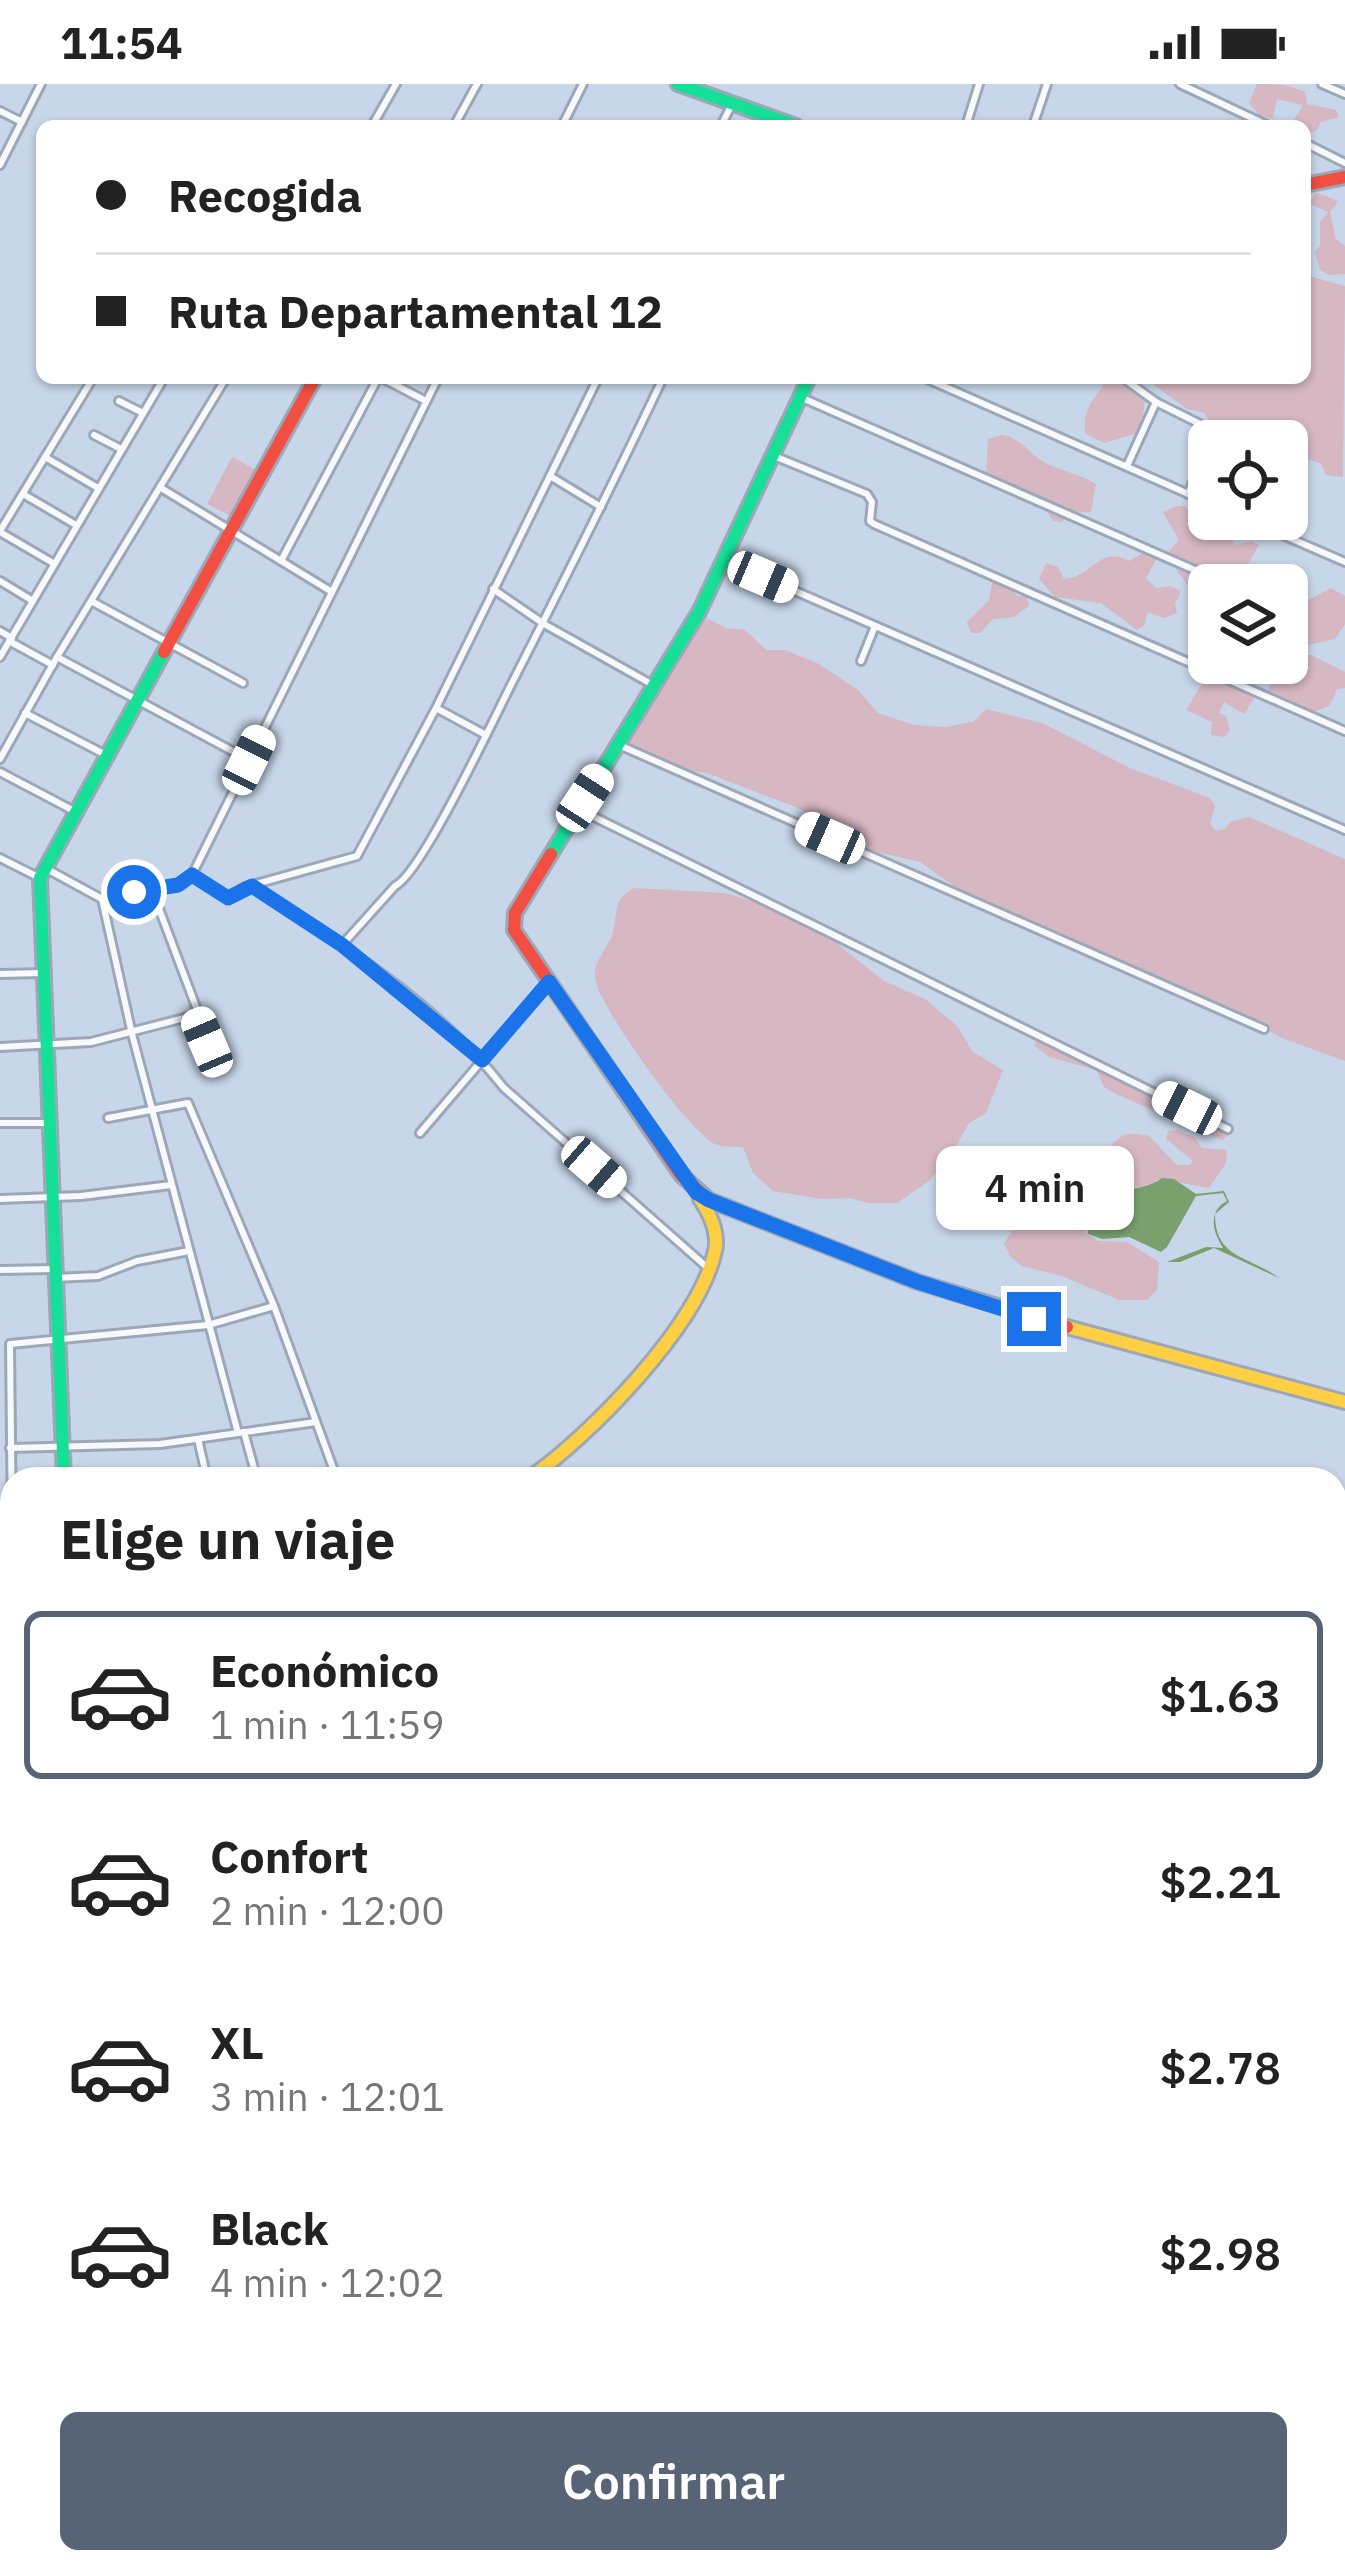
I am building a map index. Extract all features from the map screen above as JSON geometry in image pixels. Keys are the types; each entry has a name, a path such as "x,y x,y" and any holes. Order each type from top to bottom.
{"main road":[{"path":"678,84 779,120"},
{"path":"1311,184 1345,177"},
{"path":"64,1467 50,1197 43,873 312,384"},
{"path":"547,1467 624,1395 709,1269 715,1238 707,1208 549,982 513,922 699,612 806,384"},
{"path":"696,1192 952,1293 1345,1402"}],"street":[{"path":"0,165 41,84"},
{"path":"376,120 397,84"},
{"path":"457,120 477,84"},
{"path":"565,120 583,84"},
{"path":"969,120 979,84"},
{"path":"1036,120 1047,84"},
{"path":"1180,84 1256,120"},
{"path":"1322,84 1345,94"},
{"path":"725,120 732,104"},
{"path":"0,111 22,122"},
{"path":"1311,146 1345,163"},
{"path":"53,562 0,532 89,384"},
{"path":"0,657 160,384"},
{"path":"0,759 222,384"},
{"path":"281,562 377,384"},
{"path":"392,384 426,401"},
{"path":"0,858 102,899 178,885 192,875 435,384"},
{"path":"192,875 228,898 252,886 357,856 436,708 595,384"},
{"path":"342,945 395,886 406,880 544,624 660,384"},
{"path":"939,384 1188,494"},
{"path":"1131,384 1192,420"},
{"path":"800,397 1188,567"},
{"path":"118,401 143,413"},
{"path":"1126,466 1156,402"},
{"path":"94,435 122,449"},
{"path":"774,456 867,494 874,524 1345,731"},
{"path":"45,457 98,488"},
{"path":"550,476 601,507"},
{"path":"160,488 332,592"},
{"path":"22,494 76,525"},
{"path":"1294,540 1345,562"},
{"path":"725,561 1345,830"},
{"path":"0,581 33,601"},
{"path":"493,589 544,624 653,685"},
{"path":"93,602 243,683"},
{"path":"861,661 875,626"},
{"path":"0,631 249,760"},
{"path":"436,708 487,735"},
{"path":"25,713 106,755"},
{"path":"618,744 1264,1029"},
{"path":"0,772 76,812"},
{"path":"578,809 1228,1129"},
{"path":"252,886 342,945 482,1060 504,1088 709,1269"},
{"path":"152,890 219,1068"},
{"path":"102,899 208,1325 252,1467"},
{"path":"0,974 44,973"},
{"path":"419,1133 549,982"},
{"path":"0,1047 132,1034 196,1015"},
{"path":"108,1118 188,1103 274,1306 333,1467"},
{"path":"0,1123 48,1123"},
{"path":"0,1198 171,1184"},
{"path":"0,1270 98,1276 136,1261 189,1251"},
{"path":"10,1467 10,1344 208,1325 274,1306"},
{"path":"10,1448 198,1439 316,1422"},
{"path":"198,1439 204,1467"}],"shaded area":[{"path":"1257,84 1281,85 1305,92 1307,104 1336,110 1339,117 1321,122 1311,132 1311,120 1294,120 1303,105 1277,99 1273,118 1260,116 1249,103"},
{"path":"1315,192 1338,201 1330,213 1336,239 1345,246 1345,274 1320,270 1315,253 1320,245 1320,222 1328,212 1311,202"},
{"path":"1311,277 1345,286 1343,477 1326,475 1321,464 1308,459 1308,420 1208,420 1205,413 1187,409 1153,384 1311,384"},
{"path":"1103,384 1136,384 1145,399 1141,432 1104,443 1086,434 1088,410"},
{"path":"1002,435 1042,461 1096,484 1091,512 1071,513 1062,522 1053,521 1035,493 986,475 988,439"},
{"path":"232,457 258,471 233,517 207,504"},
{"path":"1185,506 1188,540 1259,545 1248,564 1188,564 1188,586 1168,557 1179,540 1163,512"},
{"path":"1145,552 1159,554 1146,578 1156,588 1180,590 1180,595 1175,603 1177,613 1164,618 1147,612 1145,625 1137,630 1101,603 1055,597 1039,579 1046,563 1058,567 1064,579 1111,556 1129,561"},
{"path":"1002,577 1017,596 1027,597 1029,606 1014,617 993,619 980,633 971,633 967,622 989,600 993,578"},
{"path":"1331,588 1345,596 1345,624 1335,639 1308,645 1308,600"},
{"path":"708,619 745,630 766,650 785,650 819,664 858,690 878,713 914,725 945,727 973,722 986,709 1042,723 1130,768 1210,798 1215,806 1210,824 1216,831 1249,817 1345,859 1345,1061 1282,1038 1223,1006 1164,986 975,901 920,862 872,851 798,808 707,773 617,750 698,621"},
{"path":"1308,655 1345,672 1345,688 1337,689 1328,706 1314,712 1268,690 1271,684 1308,684"},
{"path":"1202,684 1228,684 1250,691 1254,699 1244,714 1224,702 1219,713 1226,716 1230,730 1225,737 1211,735 1212,722 1186,710"},
{"path":"635,888 726,893 772,908 835,942 884,981 925,999 957,1026 973,1052 1003,1070 986,1113 969,1123 949,1159 929,1181 897,1203 773,1191 753,1173 743,1147 715,1144 685,1117 600,993 596,966 612,935 619,902"},
{"path":"1039,1039 1173,1098 1233,1132 1222,1140 1116,1094 1104,1087 1096,1070 1049,1057 1034,1045"},
{"path":"1168,1131 1194,1137 1202,1148 1227,1150 1226,1163 1209,1188 1160,1179 1143,1187 1119,1189 1109,1178 1082,1169 1128,1134 1149,1136 1177,1165 1190,1165 1193,1161 1166,1139"},
{"path":"1062,1167 1092,1181 1085,1232 1098,1241 1127,1242 1159,1262 1157,1290 1147,1300 1119,1300 1062,1276 1022,1266 1010,1256 1004,1243 1053,1170"},
{"path":"1162,1178 1174,1179 1196,1194 1224,1191 1229,1202 1215,1214 1227,1201 1223,1193 1196,1196 1161,1252 1129,1237 1102,1239 1088,1234 1086,1212 1093,1203"},
{"path":"1215,1214 1216,1229 1227,1248 1279,1278 1214,1248 1180,1262 1167,1262 1206,1247 1223,1248 1215,1229"}],"waterway":[{"path":"752,118 758,120"}],"traffic: fast":[{"path":"678,84 779,120"},
{"path":"551,854 699,612 806,384"},
{"path":"64,1467 40,878 164,652"}],"traffic: slow":[{"path":"544,1467 610,1408 688,1312 716,1244 713,1224 700,1199"},
{"path":"1067,1327 1345,1402"}],"traffic: jam":[{"path":"1311,184 1345,177"},
{"path":"164,652 312,384"},
{"path":"551,854 515,913 514,930 681,1175 709,1200 918,1282 1067,1327"}],"route":[{"path":"134,892 178,885 192,875 228,898 252,886 342,945 482,1060 549,982 696,1192 918,1282 1034,1319"}]}
